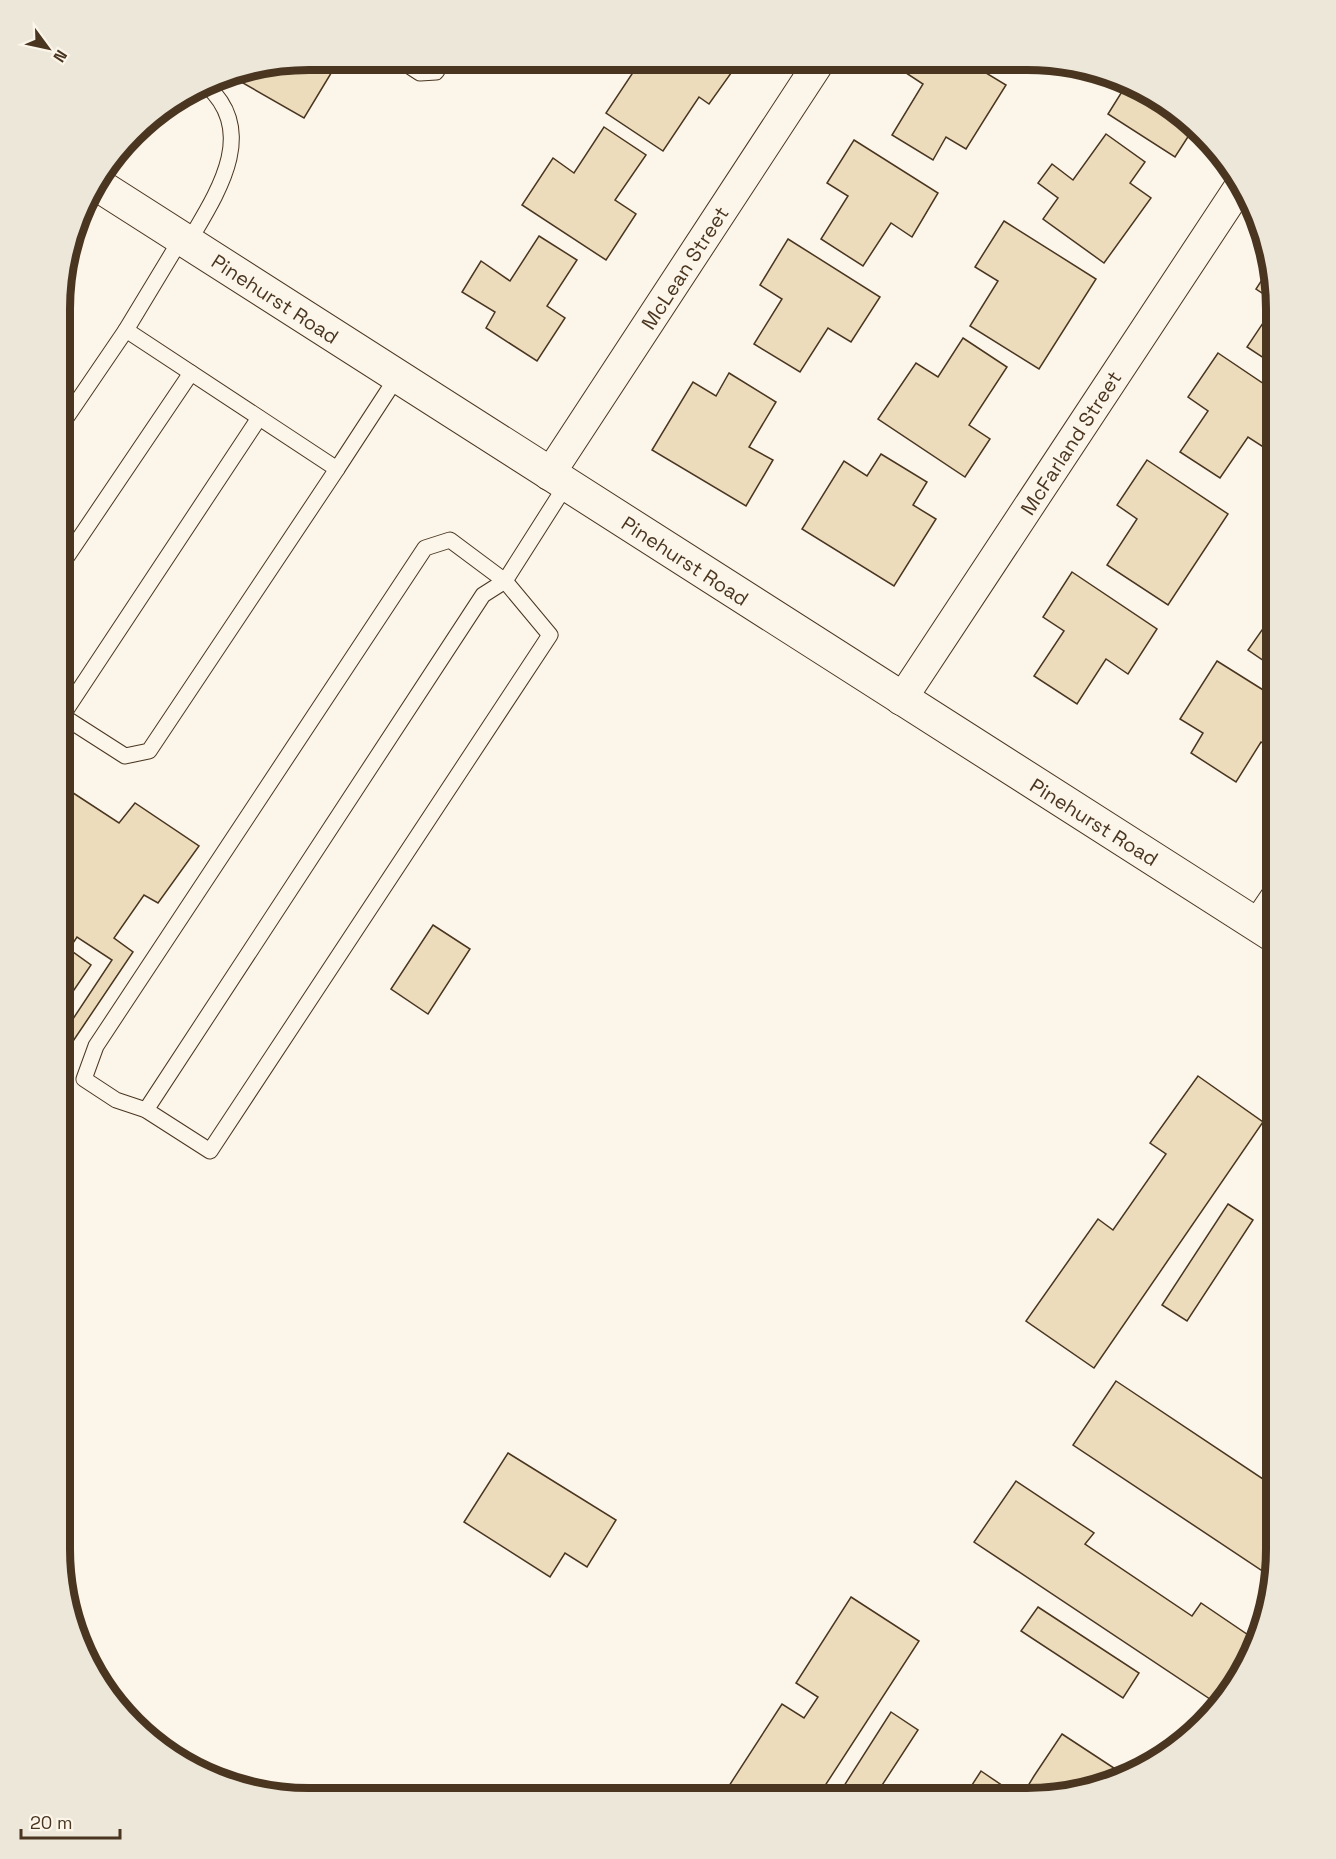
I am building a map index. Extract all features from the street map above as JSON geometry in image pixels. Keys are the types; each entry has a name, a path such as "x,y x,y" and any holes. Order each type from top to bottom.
{"street":[{"name":"McLean Street","path":"558,480 815,70"},
{"name":"Pinehurst Road","path":"104,189 901,700 1266,930"},
{"name":"McFarland Street","path":"901,700 1235,194"}],"lane":[{"path":"415,70 420,73 437,70"},
{"path":"70,412 212,203 224,173 233,140 227,111 212,92"},
{"path":"126,330 337,469"},
{"path":"70,552 191,373"},
{"path":"70,720 124,756 149,751 397,377"},
{"path":"70,703 259,417"},
{"path":"146,1110 483,595 505,581 558,480"},
{"path":"450,540 505,581 550,635 210,1151 146,1110 116,1100 84,1079 96,1046 425,548 450,540"}],"building":[{"path":"333,70 304,118 240,81 294,71"},
{"path":"635,70 733,70 709,104 699,97 663,151 606,113"},
{"path":"981,70 1006,85 966,149 946,137 933,160 892,135 923,84 903,71"},
{"path":"1122,91 1159,111 1189,135 1175,157 1108,114"},
{"path":"604,127 646,155 615,200 636,214 606,260 522,205 553,158 574,173"},
{"path":"1106,134 1145,162 1130,183 1151,198 1104,263 1043,219 1058,198 1038,183 1052,164 1073,180"},
{"path":"854,140 938,193 912,237 891,223 863,266 821,239 848,196 827,183"},
{"path":"1004,221 1096,279 1039,369 970,326 998,281 975,267"},
{"path":"539,236 577,260 547,306 565,318 537,361 486,328 495,312 462,292 481,261 510,281"},
{"path":"788,239 880,297 851,342 828,328 800,372 754,344 782,299 760,285"},
{"path":"1263,278 1265,295 1256,289"},
{"path":"1266,318 1266,359 1247,347"},
{"path":"963,338 1007,367 969,425 990,439 965,477 878,419 916,363 938,377"},
{"path":"1218,353 1266,385 1266,449 1248,437 1220,478 1180,452 1208,411 1188,397"},
{"path":"729,373 776,402 749,447 773,460 746,506 652,450 693,382 716,396"},
{"path":"881,454 927,482 913,505 936,519 894,586 802,529 844,461 867,476"},
{"path":"1147,460 1228,514 1168,605 1107,565 1137,519 1117,505"},
{"path":"1072,572 1157,629 1128,674 1106,659 1077,704 1034,676 1064,631 1043,617"},
{"path":"1266,624 1266,662 1248,650"},
{"path":"1217,661 1266,692 1266,745 1261,742 1236,782 1191,753 1203,733 1180,719"},
{"path":"70,791 119,823 135,803 199,846 158,903 144,895 114,938 133,952 70,1046 70,1023 112,960 77,937 70,948"},
{"path":"433,925 470,949 428,1014 391,989"},
{"path":"70,950 91,965 70,996"},
{"path":"1198,1076 1263,1122 1094,1368 1026,1321 1098,1219 1113,1230 1166,1154 1150,1143"},
{"path":"1228,1204 1253,1220 1187,1321 1162,1305"},
{"path":"1116,1381 1266,1481 1264,1572 1073,1445"},
{"path":"508,1453 616,1520 587,1567 565,1553 550,1577 464,1522"},
{"path":"1016,1481 1094,1533 1085,1544 1192,1616 1201,1603 1249,1636 1233,1669 1212,1700 974,1542"},
{"path":"851,1597 919,1641 823,1788 728,1788 782,1704 804,1718 818,1697 796,1683"},
{"path":"1038,1607 1139,1673 1123,1698 1021,1631"},
{"path":"891,1712 918,1730 880,1788 843,1788"},
{"path":"1062,1734 1117,1770 1073,1784 1027,1788"},
{"path":"981,1771 1006,1788 970,1788"}]}
